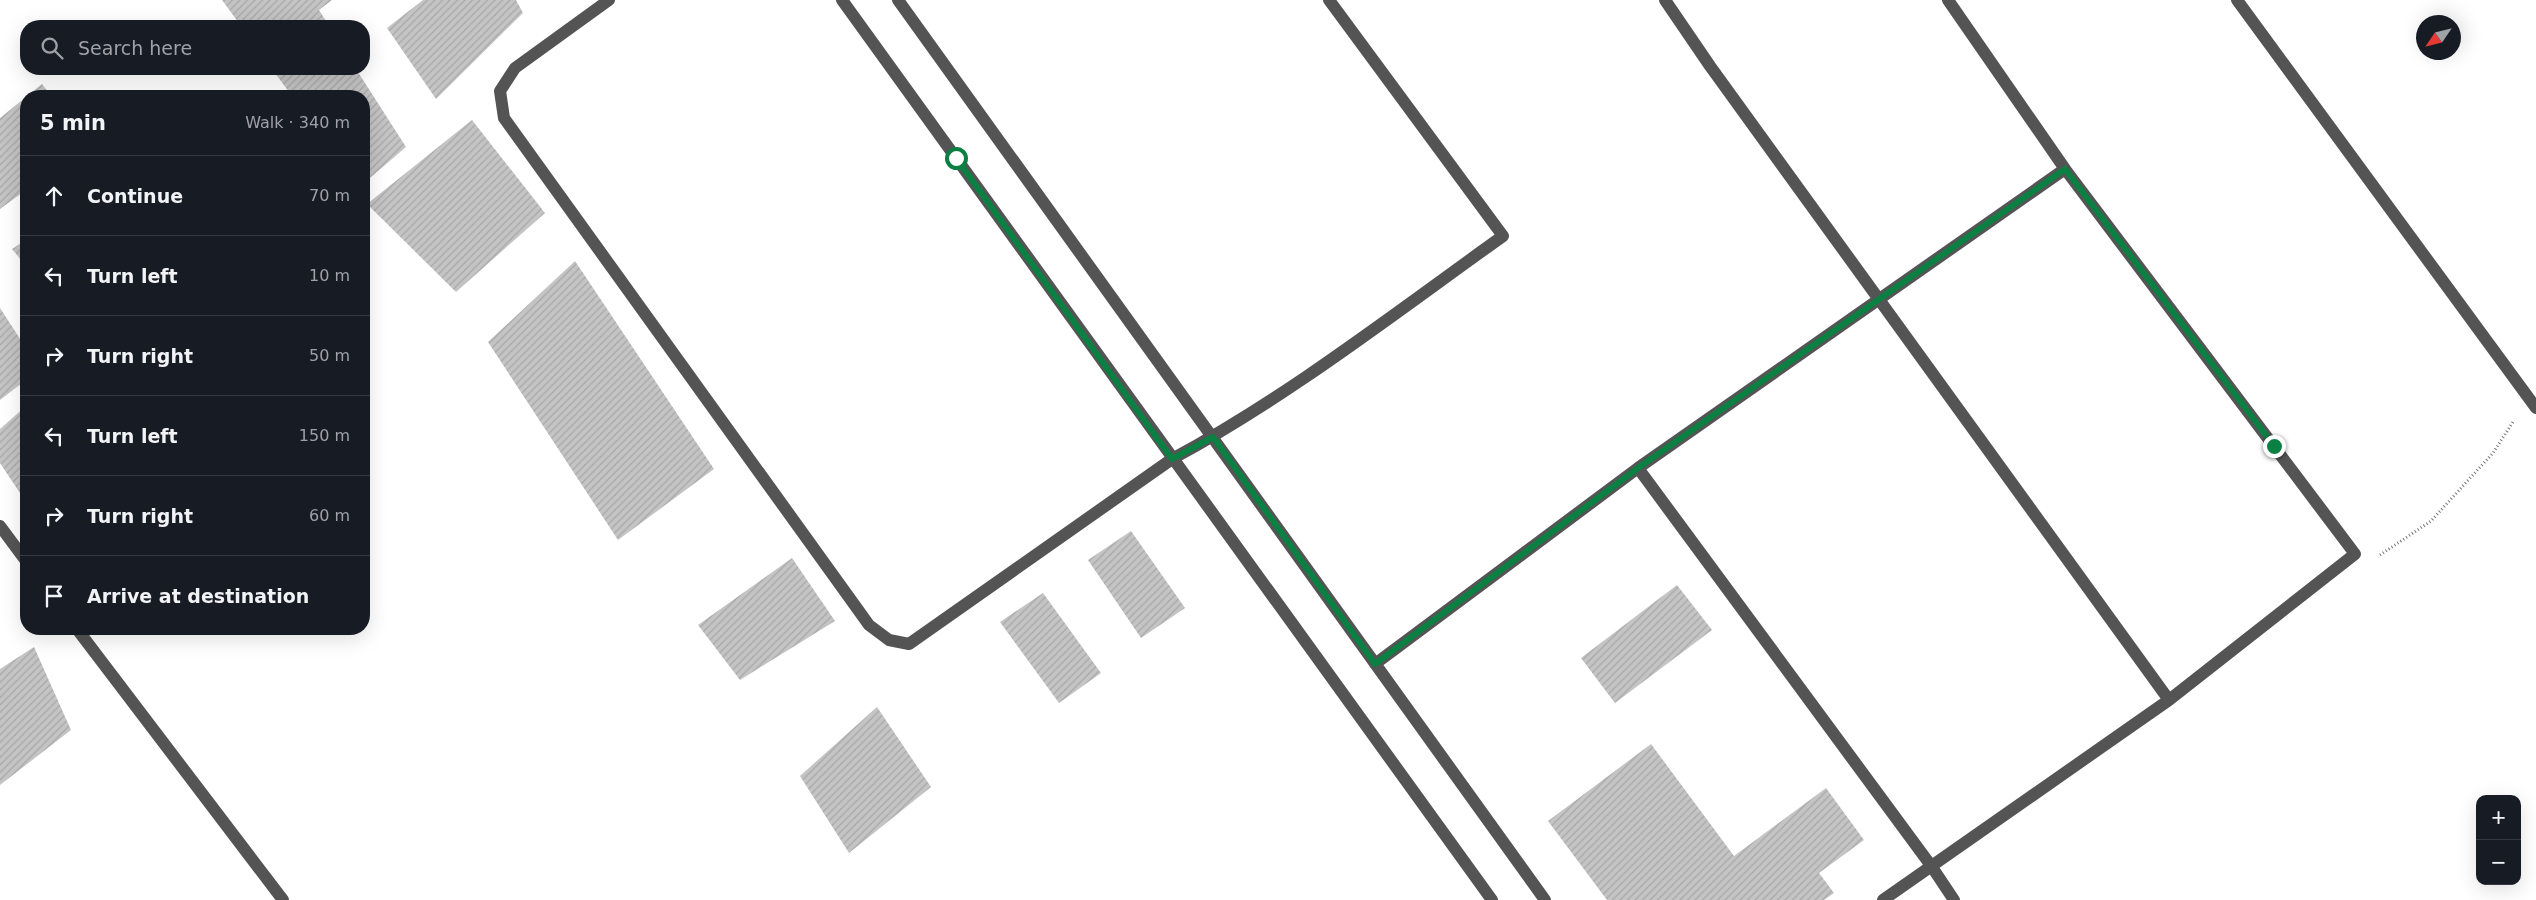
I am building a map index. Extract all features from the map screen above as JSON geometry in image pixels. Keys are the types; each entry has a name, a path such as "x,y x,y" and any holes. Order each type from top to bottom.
{"street":[{"path":"609,0 515,68 500,91 504,118 869,625 889,640 909,644 1172,459 1213,437 1306,377 1503,236 1329,0"},
{"path":"842,0 1492,900"},
{"path":"898,0 1545,900"},
{"path":"1665,0 1710,66 2169,700"},
{"path":"1882,900 1932,867 2169,700 2355,554 2065,169 1948,0"},
{"path":"2241,1 2532,403"},
{"path":"1375,664 1638,468 1878,298 2065,169"},
{"path":"1638,468 1932,867 1954,900"},
{"path":"0,526 20,553"},
{"path":"83,635 283,900"}],"path":[{"path":"2355,554 2382,555 2431,522 2493,453 2532,403"}],"building":[{"path":"222,0 332,0 319,10 325,20 237,20"},
{"path":"423,0 516,0 523,13 436,99 387,28"},
{"path":"276,75 360,75 369,90 288,90"},
{"path":"42,84 46,90 34,90"},
{"path":"370,91 406,147 370,178"},
{"path":"20,102 20,194 0,209 0,118"},
{"path":"472,120 545,213 456,292 370,207 370,202"},
{"path":"20,244 20,259 12,249"},
{"path":"575,261 714,469 618,540 488,342"},
{"path":"0,308 20,339 20,385 0,400"},
{"path":"20,411 20,493 0,463 0,429"},
{"path":"1131,531 1185,608 1141,638 1088,560"},
{"path":"792,558 835,621 740,680 698,625"},
{"path":"1677,585 1712,630 1615,703 1581,658"},
{"path":"1043,593 1101,673 1059,703 1000,622"},
{"path":"34,647 71,730 0,785 0,669"},
{"path":"877,707 931,787 849,853 800,776"},
{"path":"1651,744 1734,856 1826,788 1864,840 1819,873 1834,893 1824,900 1607,900 1548,821"}],"route":[{"path":"956,158 1172,459 1213,437 1375,664 1638,468 1878,298 2065,169 2274,446"}]}
